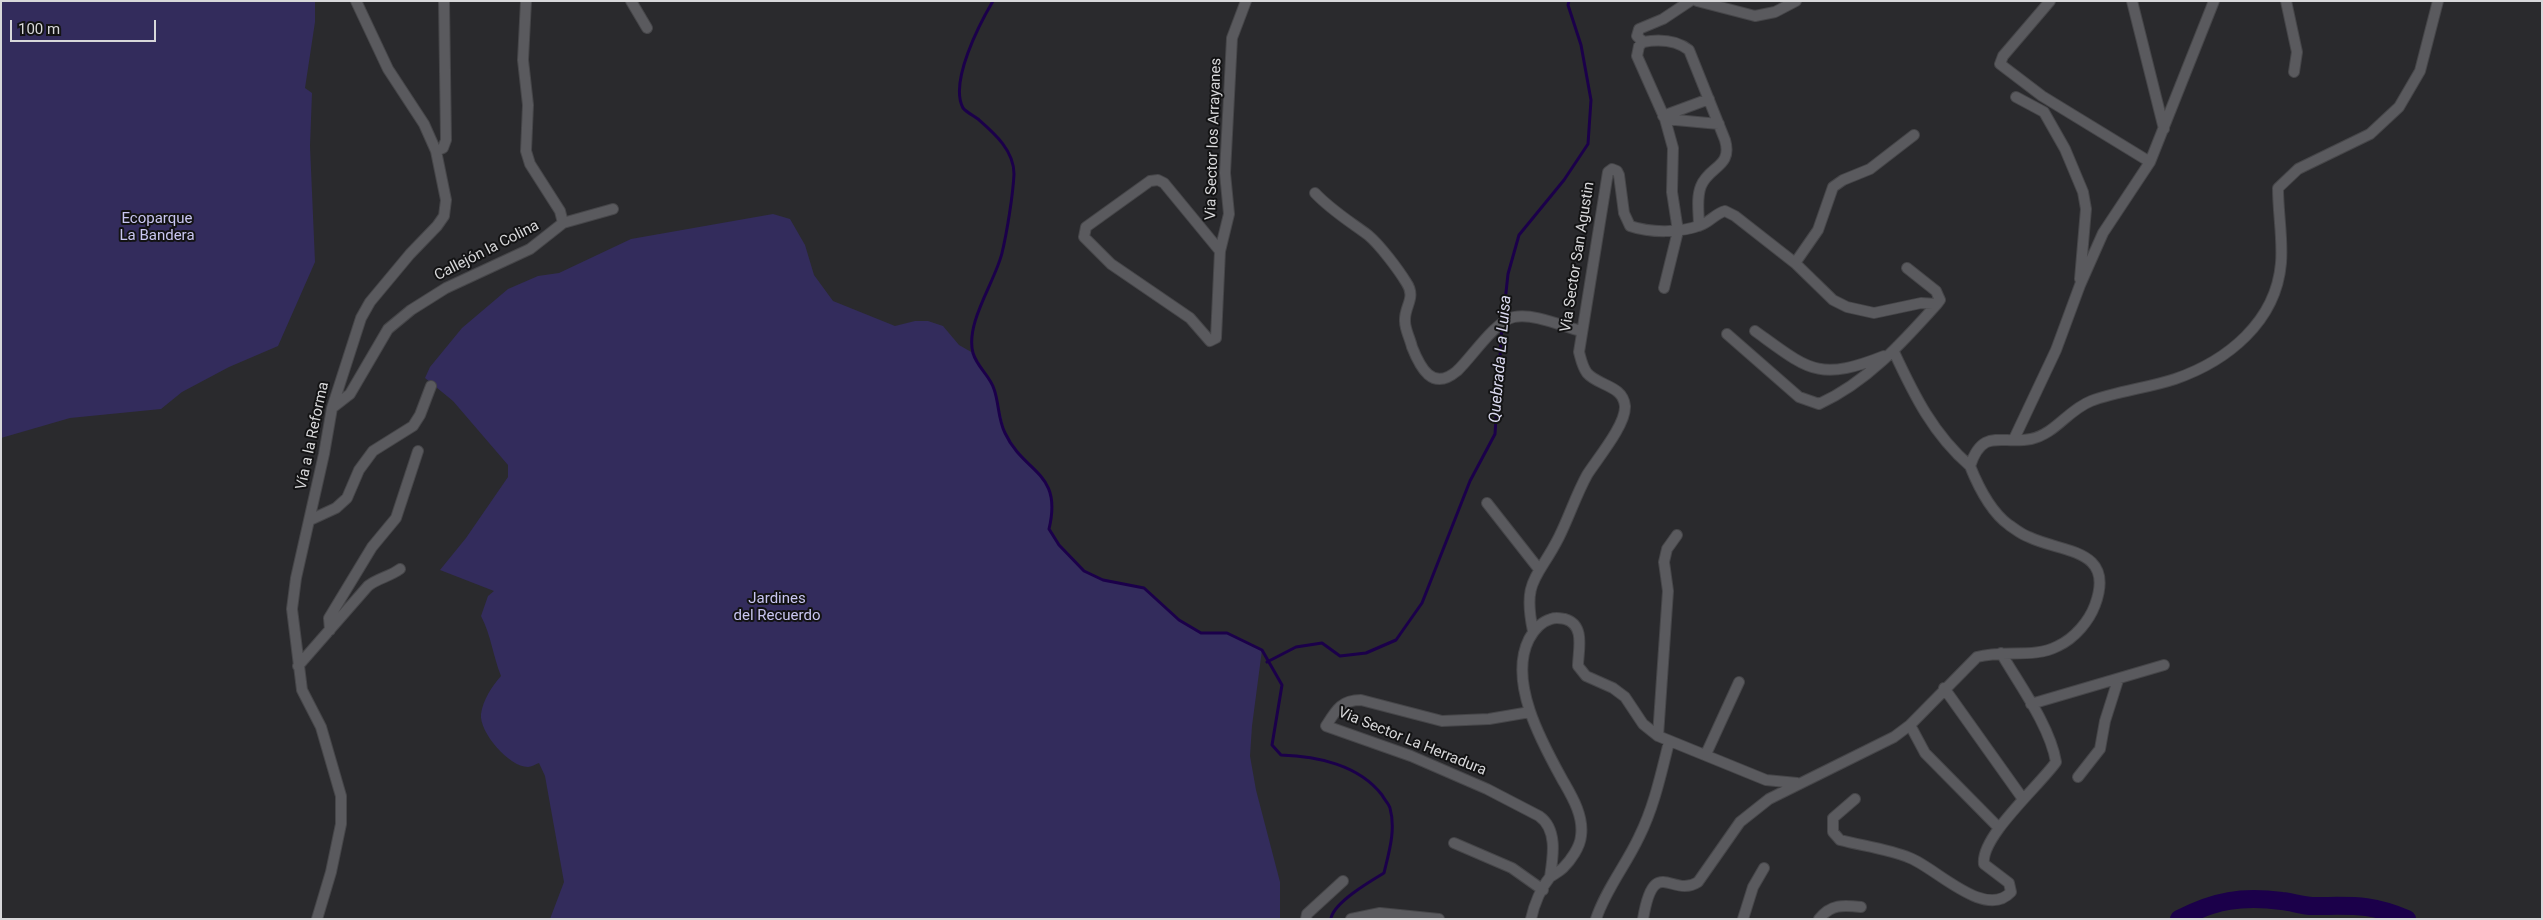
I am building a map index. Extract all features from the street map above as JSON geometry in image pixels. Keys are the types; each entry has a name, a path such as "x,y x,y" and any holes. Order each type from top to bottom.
{"street":[{"name":"Vía a la Reforma","path":"317,919 331,872 341,824 341,796 331,756 320,727 302,690 292,609 296,578 310,520 332,408 361,318 370,302 444,216 446,200 436,151 424,124 388,69 356,1"},
{"path":"436,151 442,148 446,140 444,1"},
{"path":"526,1 523,60 528,105 526,151 530,164 560,211 563,224 613,209"},
{"path":"631,1 647,28"},
{"name":"Via Sector los Arrayanes","path":"1220,251 1164,183 1158,180 1150,181 1086,227 1083,232 1084,237 1111,264 1190,318 1210,341 1216,338 1220,251 1229,214 1225,173 1232,38 1246,1"},
{"path":"1643,42 1637,36 1636,32 1639,29 1663,19 1690,1"},
{"path":"1697,1 1755,16 1775,12 1796,1"},
{"path":"2050,1 2003,56 2000,64 2042,96 2150,162"},
{"path":"2132,1 2164,129"},
{"path":"2014,439 2056,350 2080,285 2103,233 2150,162 2214,1"},
{"path":"2286,1 2297,52 2294,72"},
{"path":"1970,466 1980,445 1990,440 2030,439 2045,435 2072,411 2091,401 2176,379 2212,363 2237,346 2260,322 2275,293 2281,263 2278,188 2298,169 2370,134 2399,108 2420,71 2438,1"},
{"path":"1664,288 1678,231 1672,199 1673,148 1664,117 1637,56 1639,46 1643,42 1666,40 1682,44 1689,50 1728,149 1725,160 1704,180 1700,187 1699,226"},
{"path":"2016,97 2044,112 2065,150 2083,192 2086,209 2080,285"},
{"path":"1664,117 1709,99"},
{"path":"1664,117 1719,124"},
{"path":"1795,263 1818,230 1833,187 1843,180 1870,169 1914,134"},
{"name":"Via Sector San Agustin","path":"1533,631 1528,607 1531,586 1538,568 1559,538 1587,476 1606,447 1625,409 1624,400 1618,391 1588,374 1582,365 1579,352 1608,172 1612,169 1617,171 1624,212 1630,226 1638,229 1678,231 1699,226 1721,212 1730,212 1795,263 1833,300 1860,312 1874,313 1921,303 1937,304"},
{"path":"1315,192 1331,210 1369,236 1406,281 1411,289 1412,298 1404,319 1406,328 1418,363 1427,374 1436,379 1446,378 1456,372 1502,323 1514,317 1530,318 1581,331"},
{"name":"Callejón la Colina","path":"332,408 350,394 388,329 410,310 446,288 530,249 563,224"},
{"path":"1727,334 1799,397 1818,404 1843,393 1894,352 1940,300 1936,291 1907,268"},
{"path":"1755,332 1798,362 1811,368 1833,371 1856,367 1894,352"},
{"path":"1643,919 1647,896 1653,886 1662,882 1687,886 1693,885 1740,822 1768,799 1894,736 1910,724 1976,657 2001,653 2039,653 2060,646 2076,633 2090,617 2098,597 2099,578 2095,566 2085,555 2029,538 2007,524 1978,486 1970,466 1946,444 1930,423 1917,402 1894,352"},
{"path":"310,520 336,508 347,498 359,470 373,451 412,426 420,415 431,386"},
{"path":"330,630 329,618 372,547 396,518 418,451"},
{"path":"1487,503 1538,568"},
{"path":"1658,736 1668,591 1664,562 1668,549 1678,535"},
{"path":"298,666 368,586 376,580 392,576 400,569"},
{"path":"1531,919 1550,877 1563,868 1575,852 1581,836 1580,818 1530,712 1522,673 1522,659 1533,631 1544,621 1556,617 1570,620 1578,630 1580,641 1578,666 1586,676 1613,688 1626,698 1643,724 1658,736 1766,780 1800,783"},
{"path":"1855,799 1833,818 1833,832 1840,840 1911,858 1932,871 1963,896 1977,901 1999,902 2006,899 2011,892 2009,884 1984,864 1983,856 1999,828 2056,762 2054,750 2031,704 2001,653"},
{"path":"2031,704 2164,665"},
{"path":"2078,777 2100,749 2107,713 2118,680"},
{"path":"1706,754 1739,682"},
{"path":"1944,688 2023,799"},
{"name":"Via Sector La Herradura","path":"1530,712 1489,719 1442,721 1360,700 1351,700 1341,703 1326,726 1411,756 1487,789 1545,820 1552,836 1550,877"},
{"path":"1910,724 1925,753 1999,828"},
{"path":"1596,919 1602,900 1640,837 1659,783 1669,742"},
{"path":"1454,843 1512,868 1543,890"},
{"path":"1743,919 1753,887 1764,868"},
{"path":"1306,919 1307,914 1344,881"},
{"path":"1819,919 1832,907 1842,905 1861,907"},
{"path":"1350,919 1380,913 1437,918"}],"green space":[{"name":"Ecoparque La Bandera","path":"1,1 315,1 315,22 305,88 312,93 310,146 315,262 278,346 229,367 182,392 161,409 70,418 1,438"},
{"name":"Jardines del Recuerdo","path":"773,214 790,219 805,245 814,275 833,301 895,326 915,321 928,321 943,326 959,345 973,353 994,387 1005,432 1016,449 1047,484 1052,498 1053,513 1049,529 1059,545 1084,571 1103,580 1144,588 1179,620 1201,633 1227,633 1262,650 1250,756 1256,790 1280,882 1280,919 550,919 564,882 545,776 539,763 529,767 520,765 504,755 490,739 482,721 481,714 486,698 501,676 481,616 488,596 494,591 440,570 466,538 508,477 508,465 453,401 425,378 430,367 462,328 508,289 538,276 559,273 631,239"}],"waterway":[{"path":"993,1 968,53 960,83 960,97 963,108 984,124 1007,150 1011,157 1014,174 1010,214 1002,253 973,329 973,353 977,363 990,380 994,389 1005,433 1013,447 1046,484 1051,495 1052,510 1049,529 1059,545 1084,571 1103,580 1144,588 1179,620 1201,633 1227,633 1262,650 1282,685 1272,745 1281,755 1309,757 1349,769 1373,785 1389,805 1392,816 1392,833 1384,873 1346,899 1339,905 1331,918"},
{"name":"Quebrada La Luisa","path":"1503,320 1508,274 1519,235 1564,180 1588,144 1591,100 1581,45 1568,5 1569,1"},
{"name":"Quebrada La Luisa","path":"1267,662 1296,647 1322,643 1340,656 1366,653 1396,640 1422,603 1470,481 1495,434 1502,326"},
{"path":"2179,919 2205,907 2241,899 2282,901 2309,906 2360,906 2382,910 2407,919"}]}
